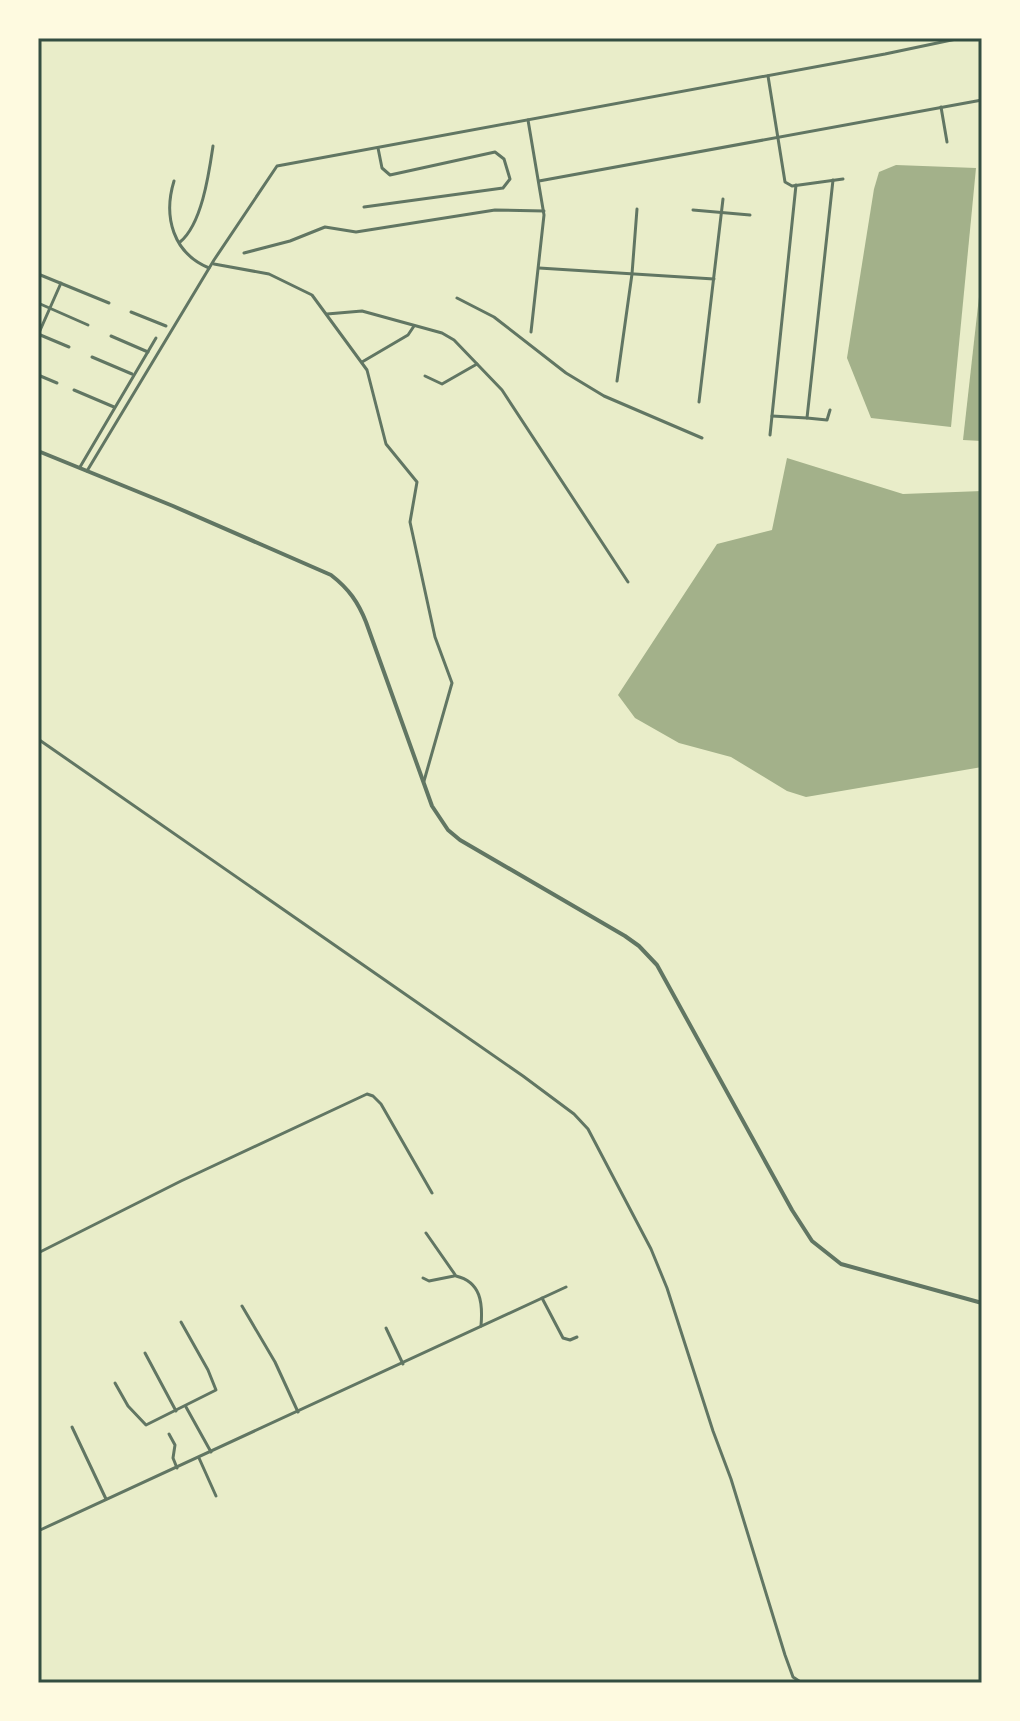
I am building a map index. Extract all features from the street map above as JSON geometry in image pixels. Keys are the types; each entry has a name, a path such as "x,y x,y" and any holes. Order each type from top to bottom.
{"street":[{"path":"87,471 219,252 271,170 277,166 961,38"},
{"path":"768,76 785,182 789,186 843,179"},
{"path":"539,181 982,100"},
{"path":"941,107 947,142"},
{"path":"528,120 544,211 531,332"},
{"path":"179,242 191,228 208,178 213,146"},
{"path":"364,207 503,188 510,179 504,159 495,152 390,175 382,168 378,148"},
{"path":"807,418 833,180"},
{"path":"174,181 168,212 172,229 182,248 188,255 212,264 269,274 307,291 362,362 389,449 417,482 410,522 435,637 452,679 423,784"},
{"path":"770,435 796,185"},
{"path":"699,402 723,199"},
{"path":"617,381 632,274 637,209"},
{"path":"244,253 290,241 325,227 356,232 495,210 544,211"},
{"path":"693,210 750,215"},
{"path":"539,268 714,279"},
{"path":"38,274 109,303"},
{"path":"61,283 38,335 69,347"},
{"path":"457,298 494,317 566,373 604,396 702,438"},
{"path":"38,303 88,325"},
{"path":"327,314 357,310 450,337 502,390 628,582"},
{"path":"131,312 166,326"},
{"path":"362,362 408,335 414,325"},
{"path":"111,336 148,352"},
{"path":"80,467 156,338"},
{"path":"92,357 134,374"},
{"path":"425,376 442,384 477,364"},
{"path":"38,375 57,383"},
{"path":"74,390 115,408"},
{"path":"772,416 827,420 830,410"},
{"path":"38,451 331,575 345,586 354,596 366,622 423,784 439,820 460,840 625,936 657,965 802,1227 821,1250 841,1264 855,1269 982,1303"},
{"path":"38,739 523,1076 574,1114 588,1129 667,1288 731,1479 785,1655 793,1677 802,1683"},
{"path":"38,1253 181,1181 367,1094 381,1104 432,1193"},
{"path":"426,1233 456,1276"},
{"path":"423,1278 429,1281 456,1276 468,1279 483,1304 481,1328"},
{"path":"38,1531 566,1287"},
{"path":"542,1298 563,1338 570,1340 577,1337"},
{"path":"242,1306 275,1362 298,1412"},
{"path":"115,1383 128,1406 144,1424 186,1407 216,1390 181,1322"},
{"path":"386,1328 403,1364"},
{"path":"145,1353 176,1411"},
{"path":"186,1407 211,1452"},
{"path":"72,1427 106,1500"},
{"path":"169,1434 175,1445 173,1458 177,1468"},
{"path":"199,1458 216,1496"}],"shaded area":[{"path":"896,165 976,168 951,427 871,418 847,358 874,189 879,172"},
{"path":"982,270 982,441 963,440"},
{"path":"787,458 903,494 982,491 982,767 806,797 787,791 731,757 679,743 635,718 618,695 717,544 772,530"}]}
